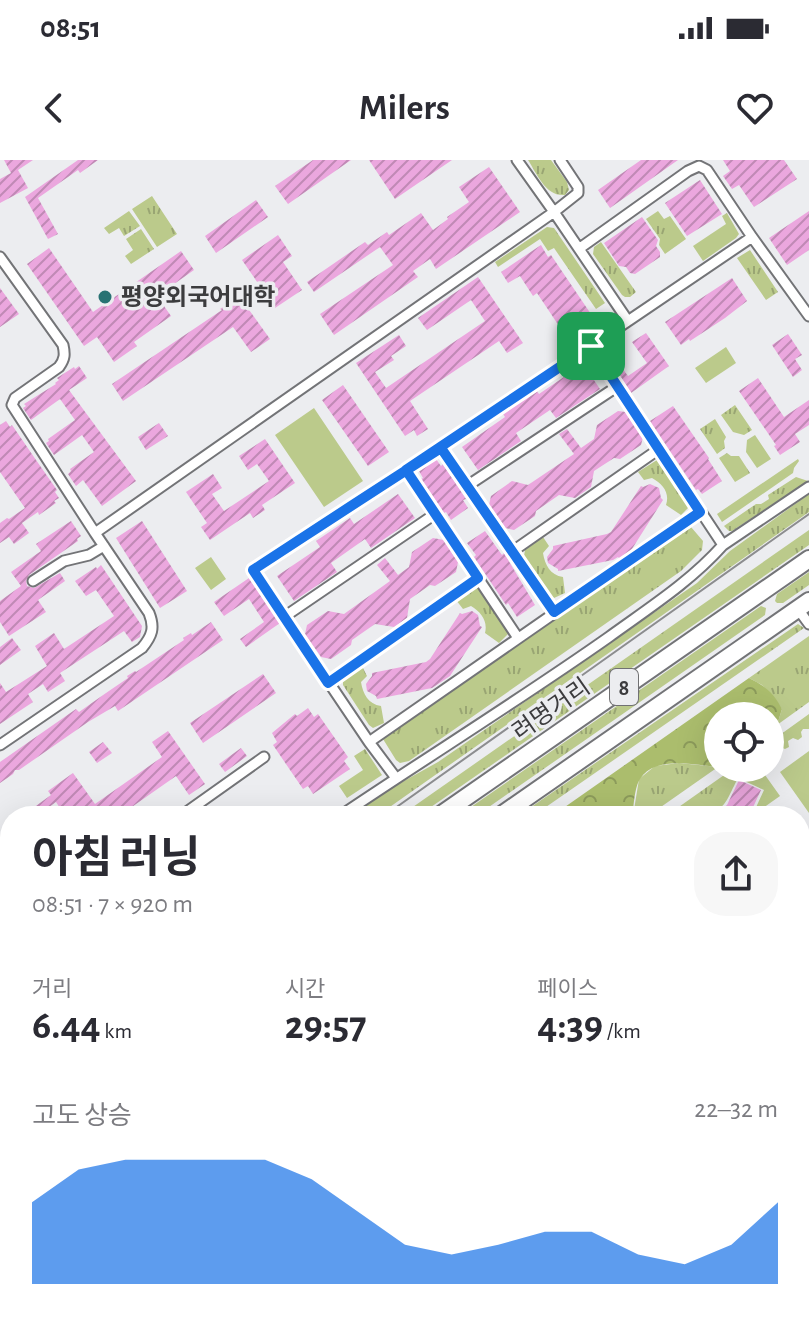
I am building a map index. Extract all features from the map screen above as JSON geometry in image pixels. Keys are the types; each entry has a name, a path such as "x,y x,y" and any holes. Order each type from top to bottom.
{"highway":[{"name":"려명거리","path":"453,806 809,559"},
{"name":"8","path":"514,806 803,605"}],"street":[{"path":"517,160 628,321"},
{"path":"95,533 578,193 578,187 560,160"},
{"path":"580,248 699,166 707,170 809,316"},
{"path":"396,778 253,570 441,448 752,237"},
{"path":"0,257 65,352 59,367 15,398 12,405 149,613 153,631 142,648 0,745"},
{"path":"591,346 723,545"},
{"path":"467,486 618,386"},
{"path":"441,448 554,612"},
{"path":"513,551 659,449"},
{"path":"406,470 518,638"},
{"path":"355,806 585,654 685,582 723,545 809,487"},
{"path":"369,742 700,512"},
{"path":"284,617 435,514"},
{"path":"33,581 64,561 89,555 104,546"},
{"path":"328,683 478,578"},
{"path":"803,605 809,624"},
{"path":"195,806 264,757"}],"green space":[{"path":"528,160 551,160 567,182 569,190 565,195 558,195 547,188"},
{"path":"152,196 177,234 157,247 132,209"},
{"path":"129,211 140,226 124,236 119,228 109,234 104,228"},
{"path":"658,211 664,219 670,216 686,239 665,254 659,245 660,239 646,219"},
{"path":"727,213 739,234 703,261 693,246 726,224 722,216"},
{"path":"547,227 554,228 605,303 596,309 554,248 548,251 540,239 498,267 495,262"},
{"path":"141,229 154,249 131,264 125,256 133,250 126,239"},
{"path":"601,242 636,292 630,297 622,295 593,254 594,247"},
{"path":"750,250 778,292 766,300 737,258"},
{"path":"726,347 736,363 706,383 695,368"},
{"path":"735,405 752,430 744,435 733,432 721,415"},
{"path":"314,408 363,481 324,507 275,435"},
{"path":"715,419 726,437 725,448 717,454 700,429"},
{"path":"755,435 771,459 757,468 746,452 747,440"},
{"path":"727,453 739,456 750,473 735,482 719,458"},
{"path":"798,459 793,473 722,522 717,514"},
{"path":"657,460 663,462 689,502 690,506 681,515 666,505 665,489 659,483 652,478 644,480 638,472"},
{"path":"796,477 808,481 732,531 724,526 756,504 769,499 768,495"},
{"path":"809,494 809,512 391,806 366,806 438,762 697,583 730,551"},
{"path":"691,527 703,541 702,550 681,571 409,761 400,763 396,760 383,739"},
{"path":"809,530 809,545 432,806 414,806"},
{"path":"543,537 549,546 543,553 547,565 551,572 563,577 565,593 554,598 524,556 525,550"},
{"path":"211,557 226,579 211,590 195,568"},
{"path":"809,572 809,585 783,603 775,601 777,594"},
{"path":"476,588 481,590 507,630 508,634 499,643 485,633 485,621 478,611 471,606 463,609 456,600"},
{"path":"761,606 766,608 765,615 490,806 472,806"},
{"path":"798,624 804,628 547,806 533,806"},
{"path":"809,636 809,702 784,720 784,702 776,702 762,685 749,678"},
{"path":"362,666 367,676 361,682 365,694 369,701 381,706 384,723 373,728 343,685 343,679"},
{"path":"749,678 768,690 778,702 715,702"},
{"path":"704,710 704,766 676,763 655,767 640,779 634,806 566,806"},
{"path":"809,714 809,729 803,729 802,737 798,740 793,738 788,741 789,747 785,749 784,732"},
{"path":"365,749 382,775 347,798 339,786 363,770 354,756"},
{"path":"809,751 809,806 804,806 784,778 784,769"},
{"path":"679,763 704,766 704,777 662,806 635,806 639,779 655,766"},
{"path":"714,782 736,782 722,806 680,806"},
{"path":"747,782 770,782 780,796 766,806 757,806 764,790"}],"building":[{"path":"4,160 33,160 18,170 28,188 0,203 0,179 11,173"},
{"path":"78,160 98,160 38,198 58,234 48,239 25,197"},
{"path":"313,160 351,160 288,204 275,186"},
{"path":"369,160 452,160 395,199"},
{"path":"641,160 678,160 610,208 598,190"},
{"path":"723,160 784,160 797,179 754,207 739,185 732,189 723,176 730,171"},
{"path":"489,167 520,212 436,269 430,259 413,271 418,277 334,335 320,314 393,265 380,247 314,292 307,282 365,242 368,245 387,232 389,235 421,213 433,230 469,202 459,187"},
{"path":"700,180 722,214 687,236 665,203"},
{"path":"256,200 268,217 216,253 205,236"},
{"path":"809,211 809,250 787,265 769,238"},
{"path":"642,217 658,240 656,246 660,257 635,274 619,266 604,243"},
{"path":"278,235 292,256 283,262 302,290 275,308 242,260"},
{"path":"541,245 597,323 569,341 537,293 533,296 520,276 508,283 501,272"},
{"path":"49,248 93,312 181,251 194,270 157,296 171,316 134,342 137,346 114,362 97,337 84,346 27,264"},
{"path":"478,277 523,343 507,353 499,341 410,401 428,429 417,436 414,430 405,436 356,363 399,335 406,346 391,356 394,360 375,372 386,388 485,321 471,300 427,330 418,318"},
{"path":"732,278 747,301 681,345 665,322"},
{"path":"0,288 19,314 0,327"},
{"path":"239,296 270,339 251,352 233,327 123,401 112,384"},
{"path":"646,333 669,366 631,393 609,359 613,356 628,376 647,363 632,342"},
{"path":"788,334 802,355 795,359 802,370 793,377 772,345"},
{"path":"583,364 600,389 556,418 550,410 516,433 521,441 478,470 462,447 505,417 503,414"},
{"path":"79,366 87,378 69,390 136,481 102,506 83,480 76,486 68,474 70,469 94,452 82,435 54,455 46,443 75,420 60,399 31,420 23,408 26,406 24,404 56,384 57,378"},
{"path":"758,378 784,417 809,400 809,425 795,434 800,442 780,455 739,391"},
{"path":"343,385 389,452 368,466 322,400"},
{"path":"673,406 722,481 702,494 696,490 650,421"},
{"path":"618,411 626,412 643,437 641,445 594,471 591,487 575,498 559,495 514,530 505,528 489,505 491,496 512,481 528,485 574,454 559,434 567,429 581,448 594,439 597,425"},
{"path":"6,421 10,427 12,425 57,490 55,492 59,498 39,515 38,512 22,523 29,533 14,544 9,537 0,543 0,523 25,508 0,472 0,425"},
{"path":"159,423 168,436 146,450 138,437"},
{"path":"265,439 295,483 262,505 265,510 253,518 250,513 210,540 201,527 207,523 186,492 213,474 222,488 212,494 224,511 269,481 257,464 248,470 239,456"},
{"path":"436,459 441,466 443,464 466,499 463,500 468,508 451,520 421,479 419,471"},
{"path":"650,484 659,488 663,500 630,552 620,559 558,571 548,563 547,557 553,546 611,532 641,486"},
{"path":"398,494 415,518 371,548 365,539 331,563 337,572 294,601 277,576 320,547 316,541 350,518 354,524"},
{"path":"71,521 81,536 78,541 29,575 26,581 27,586 34,588 60,573 65,581 38,600 46,612 9,636 0,622 0,601 21,586 11,572 41,551 36,544"},
{"path":"142,521 187,591 160,608 116,538"},
{"path":"485,531 502,555 504,553 535,605 517,617 467,543"},
{"path":"433,538 444,540 458,562 456,572 410,599 407,618 394,627 375,624 331,659 321,657 305,634 307,625 328,611 344,614 390,581 377,565 385,558 398,575 409,567 412,552"},
{"path":"101,565 142,626 140,637 132,642 124,631 60,673 65,681 48,692 43,684 28,694 33,702 0,724 0,683 6,692 47,666 35,646 54,633 64,649 114,616 96,590 86,596 75,581"},
{"path":"249,578 280,623 246,647 240,639 264,622 249,599 224,616 214,602"},
{"path":"472,611 478,615 482,627 450,676 432,688 377,699 367,691 366,684 372,673 430,659 460,613"},
{"path":"211,622 223,640 118,711 115,706 88,722 0,783 0,762"},
{"path":"12,638 21,650 0,665 0,647"},
{"path":"263,674 276,693 203,743 190,723"},
{"path":"308,708 314,717 318,714 348,757 344,761 350,769 313,794 308,786 303,789 273,745 277,742 272,733 295,714 297,716"},
{"path":"168,731 205,784 189,795 176,776 133,806 59,806 56,802 51,806 36,806 51,795 48,791 73,773 95,804 162,757 152,742"},
{"path":"103,742 112,753 97,763 89,752"},
{"path":"241,748 247,756 225,772 219,764"},
{"path":"738,782 761,790 754,806 726,806"}],"tram line":[{"path":"398,806 809,514"}],"place":[{"name":"평양외국어대학","path":"105,297"}],"route":[{"path":"591,346 406,470 478,578 328,683 253,570 406,470 441,448 554,612 700,512 591,346"}]}
